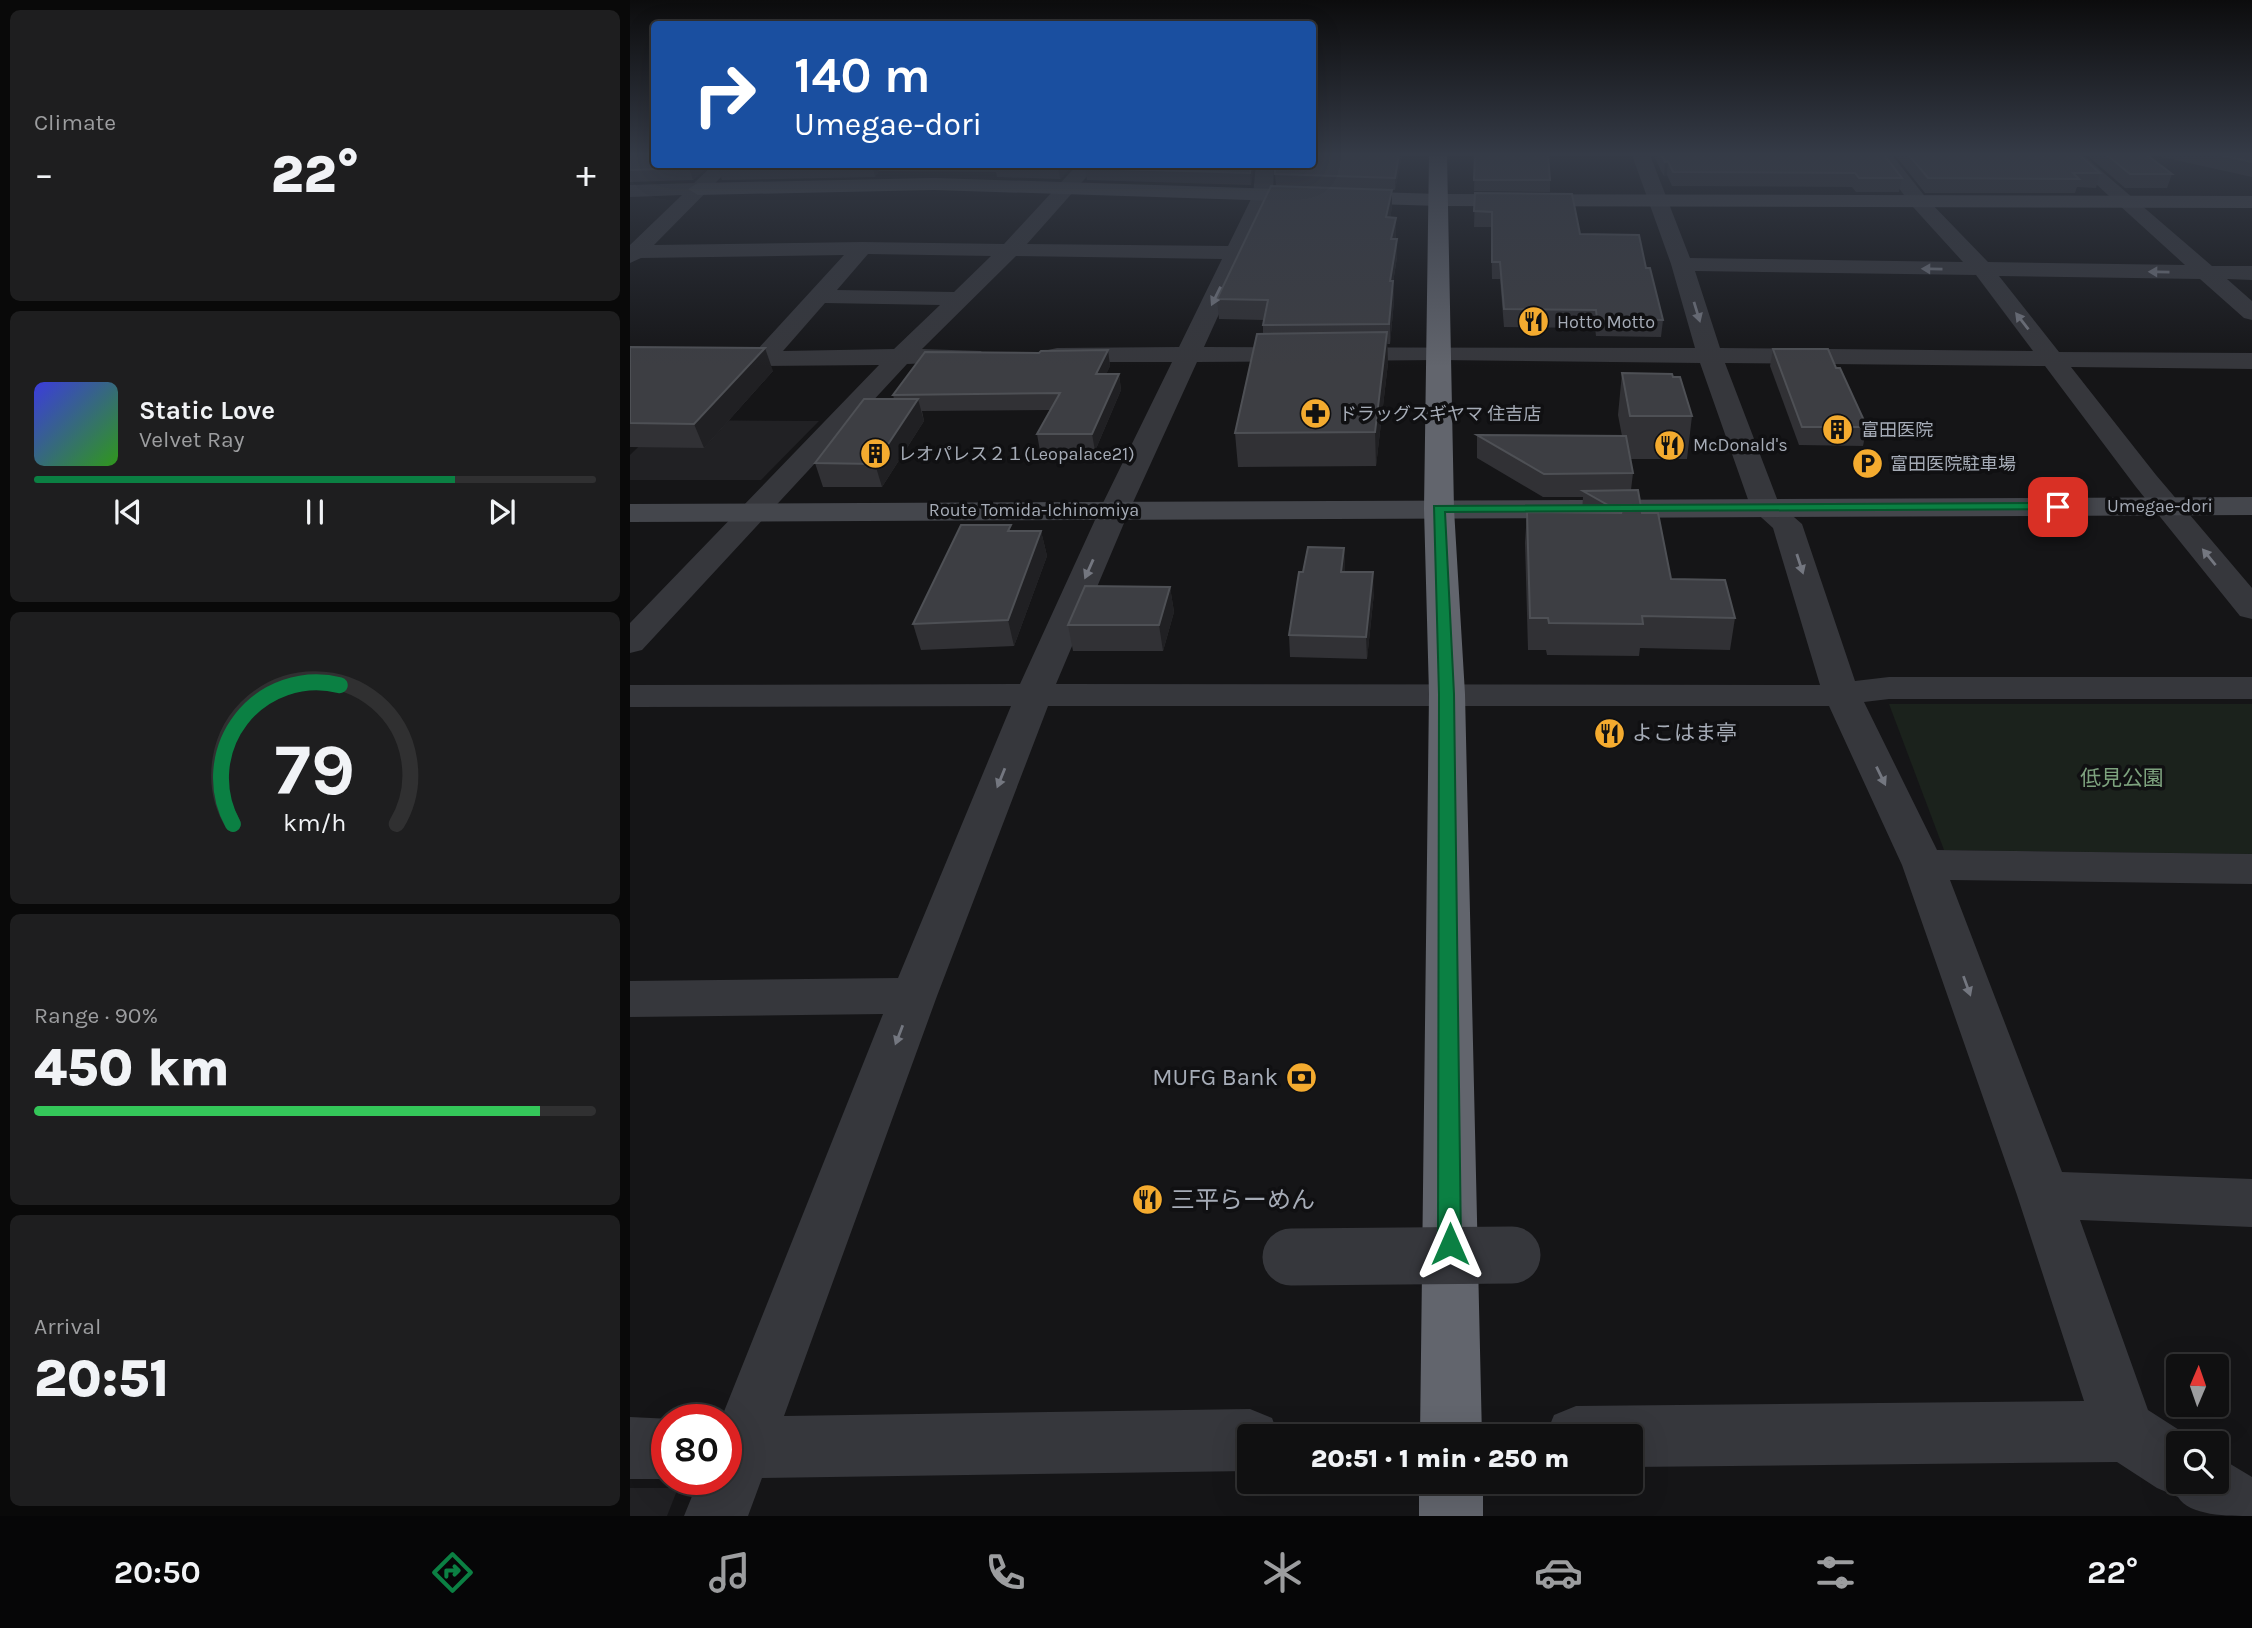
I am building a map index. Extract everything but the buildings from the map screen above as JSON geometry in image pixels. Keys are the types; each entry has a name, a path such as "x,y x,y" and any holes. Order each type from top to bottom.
{"highway":[{"path":"1439,226 1438,509 1447,694 1451,1424"},
{"path":"1451,1494 1451,1516"}],"street":[{"path":"633,255 662,226"},
{"path":"630,643 901,356 1032,226"},
{"path":"742,1428 1034,694 1115,509 1246,226"},
{"path":"1669,226 1710,356 1766,508 1787,524 1841,693 1923,865 2044,1195 2124,1431"},
{"path":"1941,226 1983,270 2167,506 2252,609"},
{"path":"2155,226 2252,313"},
{"path":"633,255 862,248 1236,253"},
{"path":"763,358 862,248"},
{"path":"1682,264 2252,273"},
{"path":"818,296 959,299"},
{"path":"1037,355 1440,353 2252,361"},
{"path":"630,360 996,356"},
{"name":"Umegae-dori","path":"1438,509 2252,506"},
{"name":"Route Tomida-Ichinomiya","path":"630,513 1438,509"},
{"path":"630,696 1820,696 1889,688 2252,688"},
{"path":"1923,865 2252,869"},
{"path":"630,999 914,996"},
{"path":"2044,1195 2252,1203"},
{"path":"1291,1257 1512,1255"},
{"path":"1643,1436 2124,1431 2166,1458"},
{"path":"742,1448 1237,1440"},
{"path":"630,1448 651,1448"},
{"path":"2221,1494 2252,1514"},
{"path":"716,1516 722,1495"}],"shaded area":[{"path":"666,420 819,421 761,480 630,480 630,455"},
{"path":"630,1488 651,1488 651,1495 675,1495 667,1516 630,1516"}],"green space":[{"name":"低見公園","path":"1889,704 2252,704 2252,854 1944,850"}],"place":[{"name":"Hotto Motto","path":"1534,322"},
{"name":"ドラッグスギヤマ 住吉店","path":"1316,414"},
{"name":"富田医院","path":"1838,430"},
{"name":"McDonald's","path":"1670,445"},
{"name":"レオパレス２１(Leopalace21)","path":"875,454"},
{"name":"富田医院駐車場","path":"1867,464"},
{"name":"よこはま亭","path":"1609,733"},
{"name":"MUFG Bank","path":"1301,1077"},
{"name":"三平らーめん","path":"1148,1200"}],"route":[{"path":"1450,1244 1447,694 1438,509 2058,507"}]}
